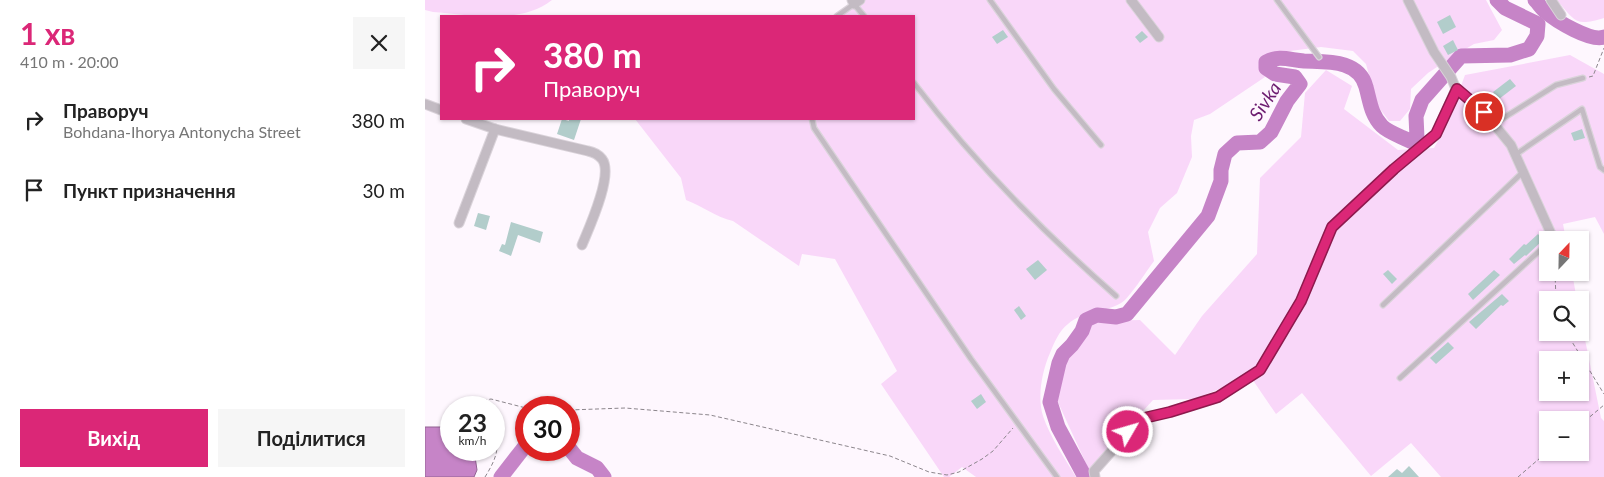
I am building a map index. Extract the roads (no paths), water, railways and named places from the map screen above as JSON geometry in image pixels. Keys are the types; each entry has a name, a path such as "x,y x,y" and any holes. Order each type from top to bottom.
{"street":[{"path":"1131,0 1159,38"},
{"path":"1408,0 1434,52 1457,89 1484,112 1511,145 1547,231"},
{"path":"1551,0 1561,15"},
{"path":"1095,477 1094,471 1140,419 1218,397 1260,370 1301,301 1332,227 1394,169 1436,134 1457,89"},
{"path":"425,104 440,110"},
{"path":"469,120 495,129 588,150 603,160 606,170 598,208 582,245"},
{"path":"459,223 495,129"}],"lane":[{"path":"990,0 1055,89 1101,145"},
{"path":"1277,0 1319,57"},
{"path":"838,15 855,1 863,15"},
{"path":"1494,124 1556,85 1583,78"},
{"path":"915,84 942,120 983,168 1055,242 1115,296"},
{"path":"1515,155 1583,109 1600,167 1604,170"},
{"path":"812,120 814,128 971,359 1057,477"},
{"path":"1383,305 1523,172"},
{"path":"1401,378 1539,252"}],"waterway":[{"name":"Sivka","path":"1085,477 1058,427 1050,402 1059,363 1063,354 1082,331 1086,320 1097,315 1116,317 1127,314 1208,216 1221,181 1221,170 1225,154 1237,143 1260,142 1271,132 1287,101 1300,84 1295,77 1275,74 1266,68 1266,62 1275,59 1285,59 1331,62 1349,67 1362,78 1373,113 1378,122 1388,131 1412,142 1417,138 1416,116 1422,100 1461,56 1510,55 1529,49 1537,36 1538,24 1505,8 1497,0"},
{"name":"Sivka","path":"1535,0 1546,12 1565,25 1583,34 1598,38 1604,37"},
{"name":"Sivka","path":"501,477 515,459"},
{"name":"Sivka","path":"580,460 597,468 604,477"}]}
